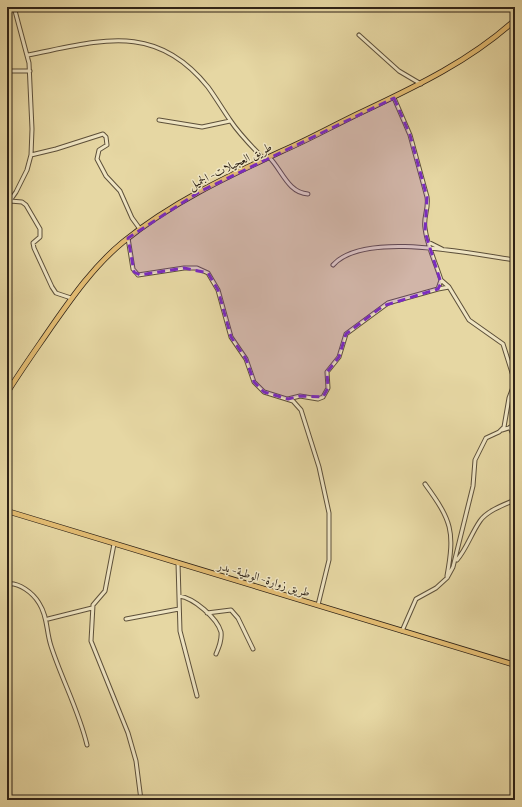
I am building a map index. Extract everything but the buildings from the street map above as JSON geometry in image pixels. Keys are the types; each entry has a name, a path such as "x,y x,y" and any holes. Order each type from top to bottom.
{"main road":[{"name":"طريق العجيلات- الجميل","path":"7,393 27,360 71,298 92,273 128,238 140,229 184,200 269,157 421,84 479,49 515,20"},
{"name":"طريق زوارة- الوطية- بدر","path":"7,511 515,665"}],"street":[{"path":"7,205 24,178 31,155 32,129 28,55 22,41 14,7"},
{"path":"359,35 398,71 421,84"},
{"path":"28,55 77,45 125,39 156,46 173,54 190,67 208,88 230,121 264,160"},
{"path":"7,72 30,71"},
{"path":"394,98 411,138 427,197 429,207 424,224 428,242 441,280 449,287 469,320 500,341 504,348 515,382 502,430"},
{"path":"159,120 202,127 230,121"},
{"path":"31,155 56,149 103,134 106,136 107,145 99,150 97,159 106,176 120,191 132,218 140,229"},
{"path":"269,157 280,168 292,189 302,194 308,194"},
{"path":"10,201 22,202 26,205 40,229 40,237 34,243 34,248 52,287 56,293 71,298"},
{"path":"128,238 133,269 138,275 184,268 197,268 208,273 218,290 229,330 246,359 254,382 264,392 288,399 298,406 307,424 325,489 329,513 329,560 318,605"},
{"path":"428,242 443,250"},
{"path":"333,265 345,255 381,246 443,250 515,260"},
{"path":"438,289 441,280"},
{"path":"288,399 300,396 318,399 323,397 328,388 327,372 339,357 346,334 388,304 449,287"},
{"path":"456,561 474,486 475,460 486,438 502,430 515,426"},
{"path":"510,427 515,440"},
{"path":"425,484 440,506 450,526 452,544 447,578"},
{"path":"402,631 416,599 436,588 447,578 456,561 464,552 480,521 494,510 515,500"},
{"path":"114,544 105,591 94,602 92,608 91,641 130,738 137,765 141,800"},
{"path":"178,563 181,640 197,696"},
{"path":"7,584 19,584 39,602 48,619 46,624 52,648 77,712 87,745"},
{"path":"179,596 192,599 215,622 220,632 220,642 216,654"},
{"path":"48,619 92,608"},
{"path":"126,619 179,609"},
{"path":"206,613 231,610 238,618 253,649"}],"highlighted area":[{"path":"394,98 410,135 427,197 425,232 441,283 438,289 383,306 346,334 339,357 327,372 328,388 323,397 300,396 288,399 264,392 254,382 246,359 231,337 218,290 208,273 184,268 140,275 134,272 128,238 199,192"}]}
